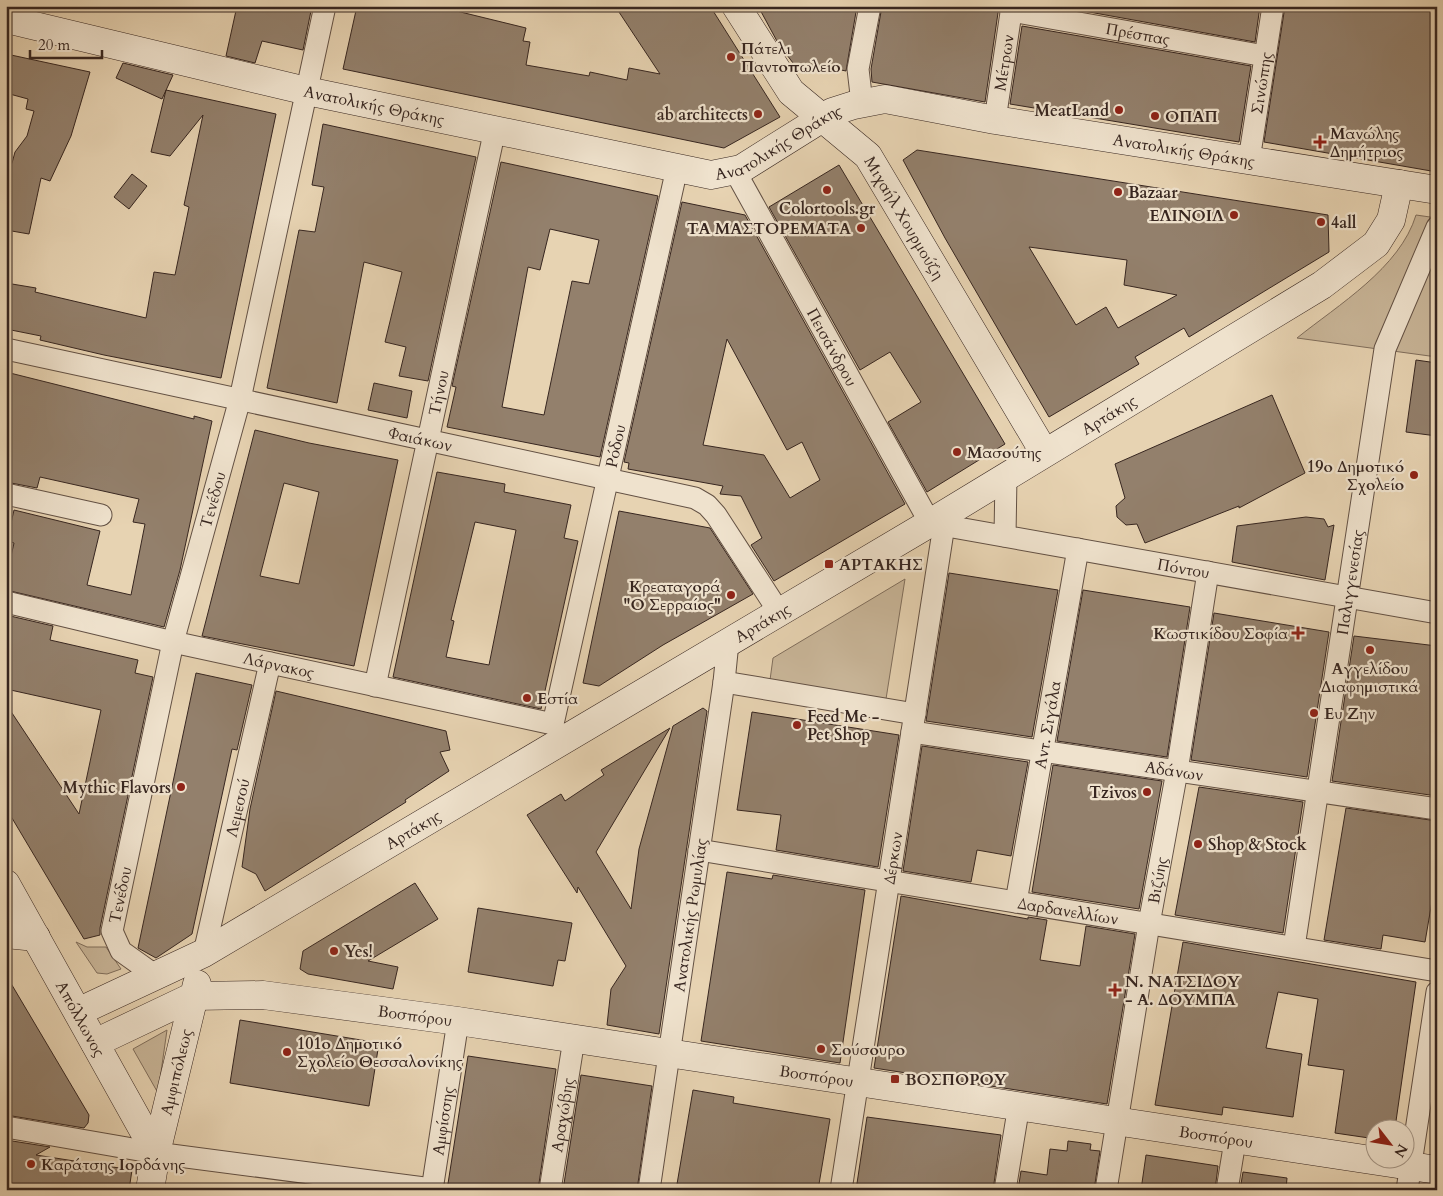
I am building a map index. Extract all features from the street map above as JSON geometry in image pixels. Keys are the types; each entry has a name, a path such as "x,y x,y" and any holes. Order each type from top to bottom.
{"street":[{"name":"Τενέδου","path":"156,976 121,951 112,931 173,642 240,399 325,6"},
{"name":"Μιχαήλ Χουρμούζη","path":"736,6 791,92 868,156 1044,452"},
{"path":"862,103 858,69 870,6"},
{"name":"Σινώπης","path":"1248,160 1273,6"},
{"name":"Πρέσπας","path":"1011,9 1265,56"},
{"name":"Μέτρων","path":"995,120 1011,9"},
{"name":"Ανατολικής Θράκης","path":"6,19 307,91 711,175 735,171 822,117 862,103 881,99 895,100 995,120 1437,190"},
{"name":"Τήνου","path":"375,686 495,129"},
{"name":"Ρόδου","path":"558,732 607,478 677,168"},
{"name":"Πεισάνδρου","path":"735,171 937,524"},
{"name":"Αρτάκης","path":"78,1012 204,953 558,732 728,642 937,524 1044,452 1322,286 1357,261 1384,234 1391,220 1399,184"},
{"name":"Παλιγγενεσίας","path":"1294,947 1385,350 1437,227"},
{"name":"Φαιάκων","path":"6,349 240,399 427,442 689,496 707,505 716,515 779,612"},
{"path":"1005,536 1006,476"},
{"path":"6,494 100,515"},
{"name":"Πόντου","path":"937,524 1437,613"},
{"name":"Δέρκων","path":"841,1190 913,723 937,524"},
{"name":"Αντ. Σιγάλα","path":"1016,902 1078,549"},
{"name":"Βιζύης","path":"1106,1190 1149,924 1177,771 1208,572"},
{"name":"Λάρνακος","path":"6,602 173,642 375,686 558,732"},
{"name":"Ανατολικής Ρωμυλίας","path":"649,1190 724,682 728,642"},
{"name":"Λεμεσού","path":"204,953 270,663"},
{"name":"Αδάνων","path":"724,682 1042,751 1437,809"},
{"name":"Δαρδανελλίων","path":"699,850 1437,971"},
{"name":"Απόλλωνος","path":"6,884 156,1153"},
{"path":"6,934 36,937"},
{"name":"Αμφιπόλεως","path":"150,1190 156,1153 204,953"},
{"path":"1418,1175 1437,992"},
{"name":"Βοσπόρου","path":"194,996 263,995 458,1021 1116,1120 1418,1175"},
{"path":"95,1043 194,996"},
{"name":"Αμφίσσης","path":"432,1189 458,1021"},
{"name":"Αραχώβης","path":"550,1190 574,1039"},
{"path":"1004,1190 1019,1105"},
{"path":"6,1127 156,1153 432,1189"},
{"path":"1227,1190 1236,1141"}],"shaded area":[{"path":"1416,215 1437,218 1437,357 1297,338 1348,299 1382,269 1408,234"},
{"path":"905,579 886,699 770,680 773,658"},
{"path":"76,942 87,947 106,947 121,969 107,974 97,973"},
{"path":"167,1030 158,1093 133,1049"}],"building":[{"path":"237,6 312,6 303,50 262,41 255,63 226,56"},
{"path":"357,6 436,6 526,28 523,41 530,42 526,65 589,76 590,72 627,80 629,68 660,74 615,6 710,6 780,117 724,148 343,69"},
{"path":"758,6 857,6 846,71 822,66 796,67 778,43"},
{"path":"882,6 999,6 985,102 872,82 871,69"},
{"path":"1056,6 1260,6 1255,42"},
{"path":"1285,6 1437,6 1437,172 1264,142"},
{"path":"1022,26 1251,66 1239,142 1010,104"},
{"path":"11,55 90,72 71,136 50,181 41,178 29,234 6,230 6,173 12,163 15,152 27,136 34,111 26,109 28,99 6,93 6,73"},
{"path":"123,63 173,75 162,99 116,78"},
{"path":"166,90 276,114 221,378 104,355 40,340 41,336 6,329 6,283 36,288 35,292 146,318 154,272 175,275 189,207 184,205 203,115 170,156 151,152"},
{"path":"323,124 476,157 428,381 399,376 406,347 385,342 402,272 364,262 337,403 267,388 299,230 315,232 324,187 312,185"},
{"path":"917,150 1328,215 1329,252 1189,337 1184,328 1135,357 1139,364 1049,417 945,238 903,160","holes":["1029,247 1127,260 1124,285 1177,295 1118,328 1106,307 1076,325"]},
{"path":"501,162 658,196 600,457 447,427 456,387 452,386","holes":["550,229 599,240 589,284 572,281 544,415 502,407 528,267 540,270"]},
{"path":"839,165 1005,444 927,492 888,422 921,402 890,352 860,370 769,207"},
{"path":"132,174 147,186 129,209 114,197"},
{"path":"682,202 745,215 905,504 774,581 751,545 762,538 741,496 720,494 723,486 628,469 629,463 624,462","holes":["727,339 787,450 802,442 820,480 790,498 764,455 703,445"]},
{"path":"1416,360 1437,363 1437,436 1406,432"},
{"path":"6,372 194,419 194,416 212,421 180,570 164,627 6,590 6,578 14,543 7,541 14,510 100,531 87,585 131,595 145,524 133,522 139,499 40,477 37,488 6,482"},
{"path":"374,383 412,391 407,418 368,410"},
{"path":"1272,395 1305,473 1239,508 1239,506 1145,543 1137,524 1126,525 1117,517 1116,506 1125,498 1115,464"},
{"path":"255,430 309,443 398,460 354,666 202,636","holes":["284,483 319,492 299,584 260,576"]},
{"path":"437,472 505,484 504,492 571,505 564,538 578,541 541,709 393,677","holes":["475,522 516,530 489,665 446,657 454,621 451,620"]},
{"path":"619,511 710,528 753,594 663,645 599,686 583,683"},
{"path":"1306,517 1324,519 1328,527 1334,525 1325,580 1232,562 1237,526"},
{"path":"949,573 1058,590 1032,737 926,721"},
{"path":"1083,590 1190,607 1167,757 1057,741"},
{"path":"1214,613 1329,632 1307,777 1191,760"},
{"path":"6,615 53,626 50,640 138,660 135,673 153,677 100,935 84,939 6,808 6,704 79,814 101,710 6,689"},
{"path":"1354,636 1437,646 1437,796 1332,781"},
{"path":"196,673 252,685 237,750 232,749 192,934 156,958 138,948"},
{"path":"276,691 446,731 450,750 440,752 449,771 405,800 406,802 265,891 256,874 242,867 250,809"},
{"path":"703,708 707,711 659,1034 607,1025 611,989 626,966 578,887 577,893 527,815 561,794 565,801 604,775 601,770 670,728 596,852 631,909 639,849 673,726"},
{"path":"752,712 899,735 878,867 776,850 781,815 737,810"},
{"path":"922,746 1028,762 1011,856 977,850 971,882 903,871"},
{"path":"1053,765 1162,781 1139,909 1032,892"},
{"path":"1199,787 1303,802 1283,933 1175,915"},
{"path":"1346,808 1437,821 1437,872 1425,942 1383,935 1381,949 1324,940"},
{"path":"727,872 772,879 773,875 865,890 840,1063 701,1041"},
{"path":"415,883 438,919 368,961 398,967 393,989 308,974 300,969 303,951"},
{"path":"901,896 1028,919 1028,917 1047,920 1040,960 1080,966 1086,926 1135,934 1107,1104 874,1068"},
{"path":"478,908 572,923 565,961 558,960 553,986 468,972"},
{"path":"1183,942 1416,982 1396,1118 1366,1118 1366,1138 1335,1133 1344,1070 1308,1065 1318,999 1278,992 1266,1048 1302,1054 1293,1117 1223,1107 1222,1115 1155,1105"},
{"path":"6,975 89,1115 88,1123 84,1128 6,1115"},
{"path":"240,1020 379,1043 369,1106 230,1083"},
{"path":"468,1056 556,1069 538,1190 447,1190"},
{"path":"581,1075 652,1086 637,1190 563,1190"},
{"path":"693,1090 734,1097 733,1103 830,1119 818,1190 676,1190"},
{"path":"867,1117 1001,1135 993,1190 856,1190"},
{"path":"6,1140 50,1147 36,1155 132,1170 129,1190 6,1190"},
{"path":"1068,1141 1091,1144 1090,1150 1100,1151 1094,1190 1018,1190 1021,1171 1047,1175 1050,1149 1067,1151"},
{"path":"1146,1155 1218,1166 1215,1190 1141,1190"},
{"path":"1243,1172 1287,1178 1286,1190 1240,1190"}],"place":[{"name":"Πάτελι Παντοπωλείο","path":"731,57"},
{"name":"MeatLand","path":"1119,110"},
{"name":"ab architects","path":"758,114"},
{"name":"ΟΠΑΠ","path":"1155,116"},
{"name":"Μανώλης Δημήτριος","path":"1320,142"},
{"name":"Colortools.gr","path":"827,190"},
{"name":"Bazaar","path":"1118,192"},
{"name":"ΕΛΙΝΟΙΛ","path":"1234,215"},
{"name":"4all","path":"1321,222"},
{"name":"ΤΑ ΜΑΣΤΟΡΕΜΑΤΑ","path":"861,228"},
{"name":"Μασούτης","path":"957,452"},
{"name":"19ο Δημοτικό Σχολείο","path":"1414,475"},
{"name":"ΑΡΤΑΚΗΣ","path":"829,564"},
{"name":"Κρεαταγορά \"Ο Σερραίος\"","path":"731,595"},
{"name":"Κωστικίδου Σοφία","path":"1298,633"},
{"name":"Αγγελίδου Διαφημιστικά","path":"1370,650"},
{"name":"Εστία","path":"527,698"},
{"name":"Ευ Ζην","path":"1314,713"},
{"name":"Feed Me - Pet Shop","path":"797,725"},
{"name":"Mythic Flavors","path":"181,787"},
{"name":"Tzivos","path":"1147,792"},
{"name":"Shop & Stock","path":"1198,844"},
{"name":"Yes!","path":"334,951"},
{"name":"Ν. ΝΑΤΣΙΔΟΥ - Α. ΔΟΥΜΠΑ","path":"1115,990"},
{"name":"Σούσουρο","path":"821,1049"},
{"name":"101ο Δημοτικό Σχολείο Θεσσαλονίκης","path":"287,1052"},
{"name":"ΒΟΣΠΟΡΟΥ","path":"895,1079"},
{"name":"Καράτσης Ιορδάνης","path":"31,1164"}]}
